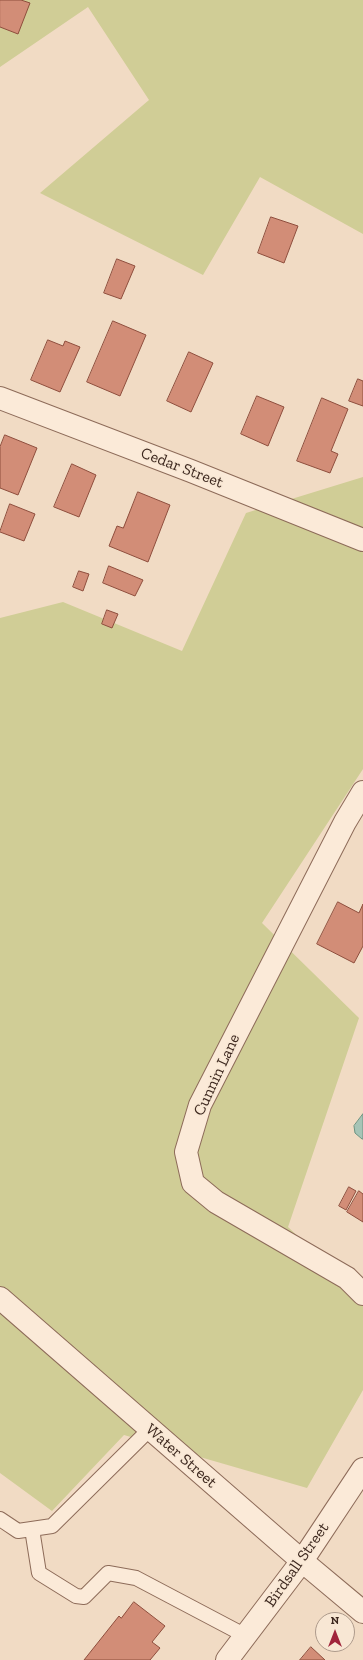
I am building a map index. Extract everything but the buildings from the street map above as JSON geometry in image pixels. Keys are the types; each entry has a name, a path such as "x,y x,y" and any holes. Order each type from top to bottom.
{"street":[{"name":"Cedar Street","path":"0,398 191,471 363,540"},
{"name":"Cunnin Lane","path":"363,792 345,822 200,1105 186,1152 194,1183 216,1202 347,1278 363,1294"},
{"name":"Water Street","path":"0,1298 302,1561 363,1612"},
{"name":"Birdsall Street","path":"228,1660 302,1561 363,1469"}],"lane":[{"path":"0,1519 18,1531 52,1526 150,1428"},
{"path":"32,1529 39,1573 76,1596 84,1598 108,1573 136,1578 246,1636"}],"shaded area":[{"path":"0,0 363,0 363,234 260,177 203,275 40,193 149,100 88,7 0,67"},
{"path":"363,477 363,769 262,923 359,1018 288,1227 363,1298 363,1390 307,1488 124,1435 52,1511 0,1473 0,618 63,602 182,651 246,513"},
{"path":"363,1114 362,1139 355,1133 354,1126"}]}
